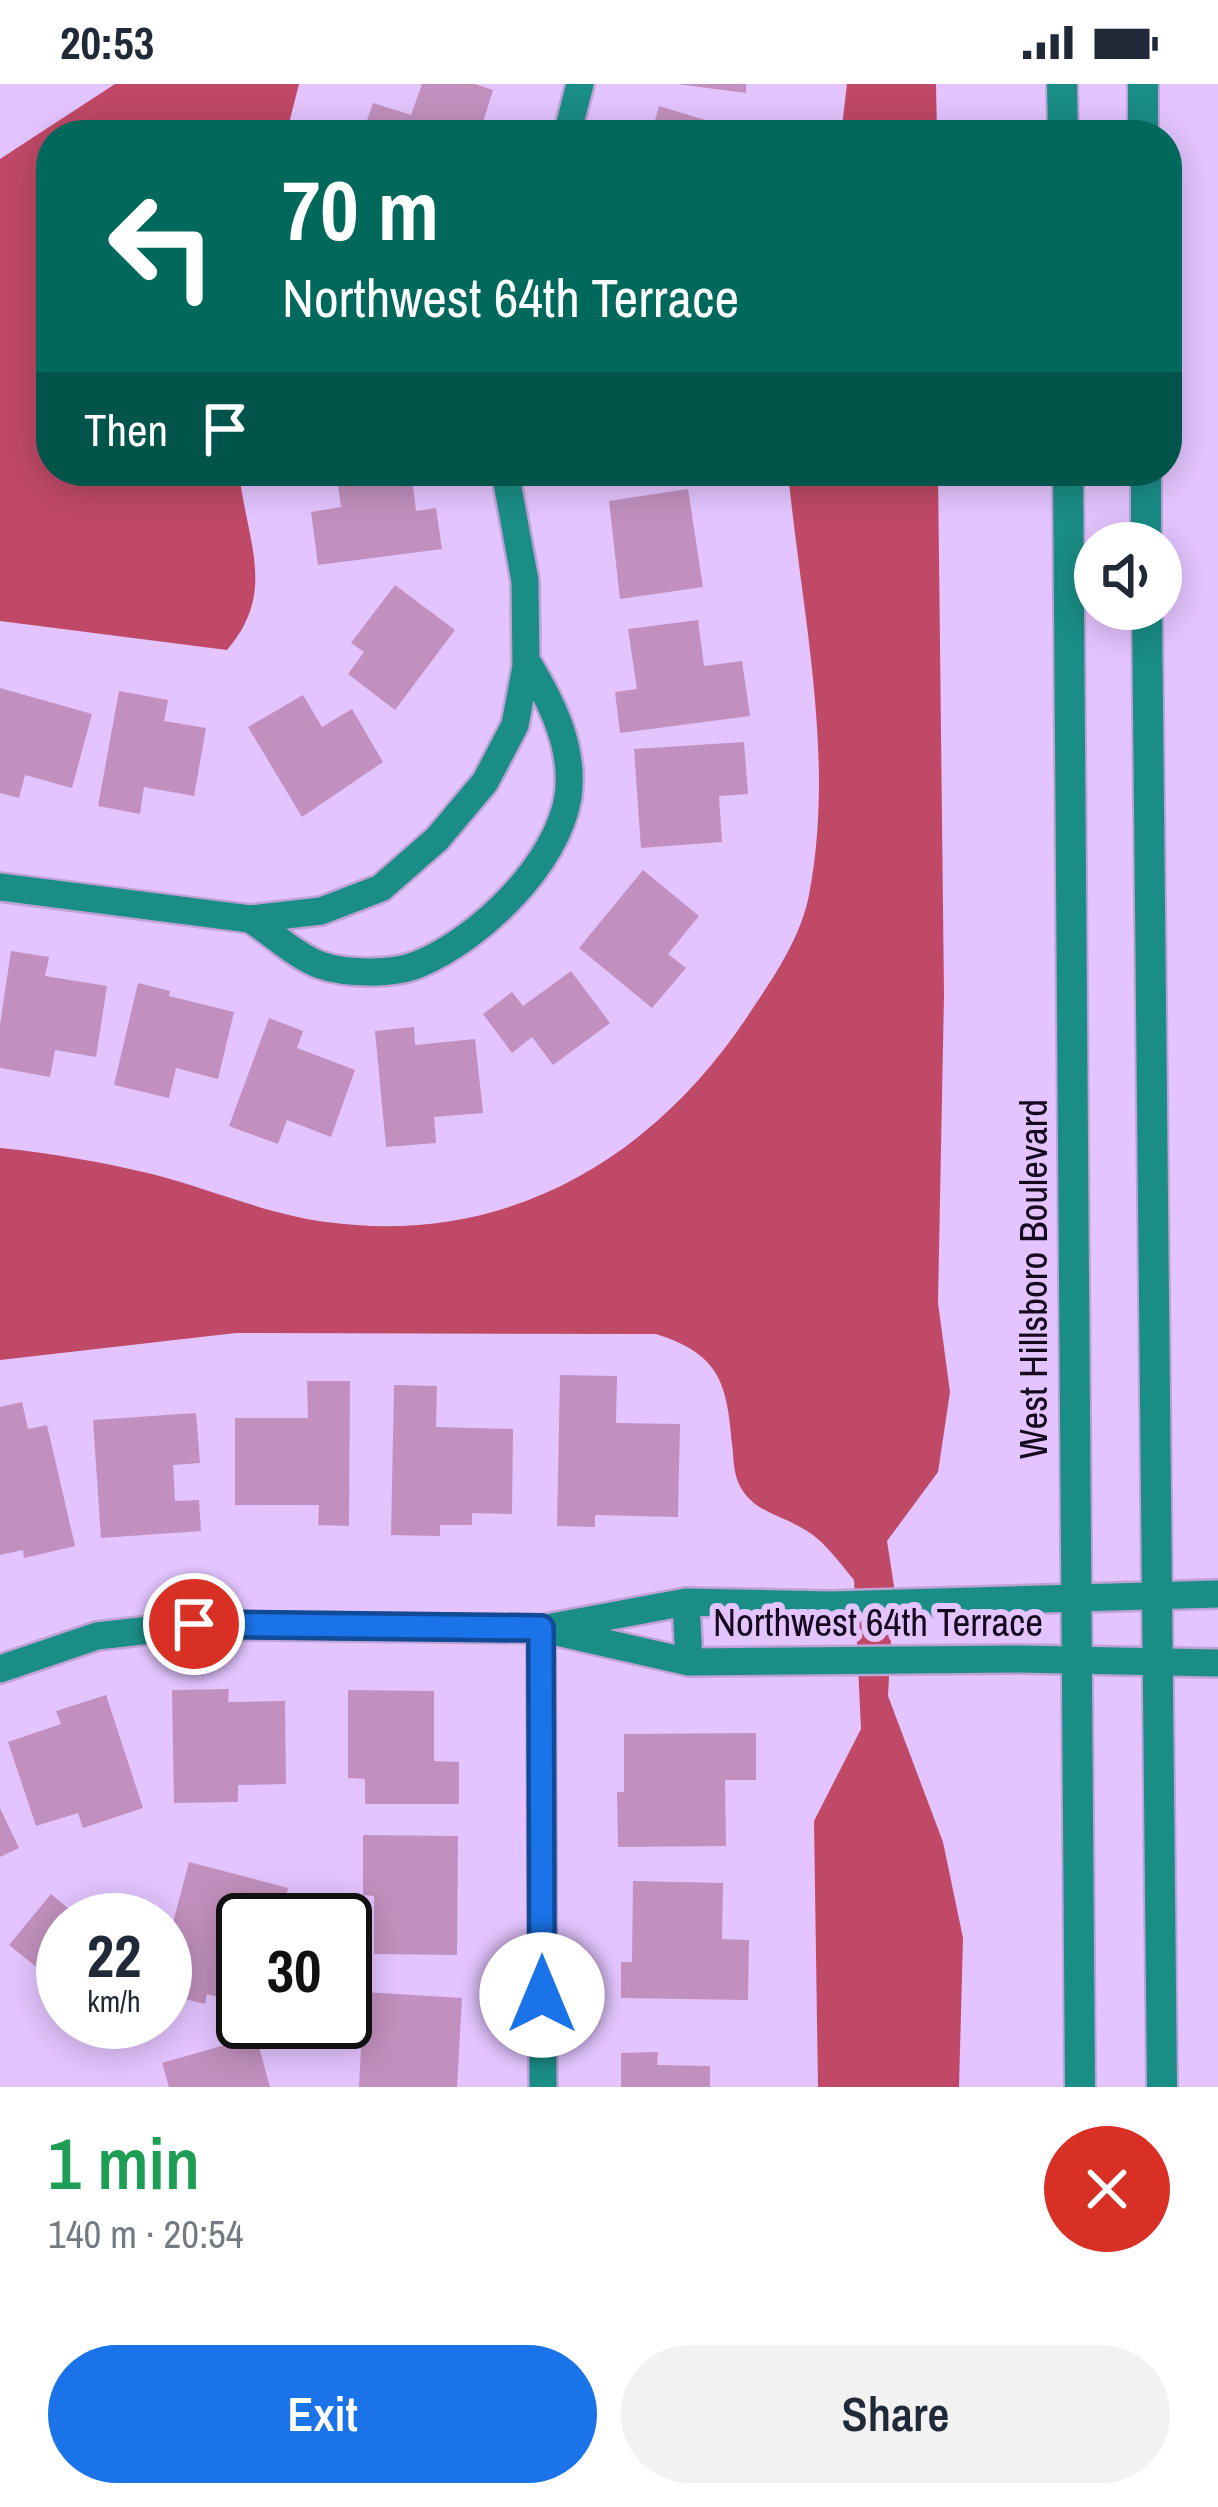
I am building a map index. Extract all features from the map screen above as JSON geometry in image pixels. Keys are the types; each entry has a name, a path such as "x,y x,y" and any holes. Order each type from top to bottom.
{"street":[{"path":"571,120 580,84"},
{"path":"1062,84 1063,120"},
{"path":"1142,84 1143,120"},
{"path":"0,887 250,919 321,910 381,887 436,839 485,782 515,725 526,659 525,581 508,486"},
{"name":"West Hillsboro Boulevard","path":"1068,486 1080,2087"},
{"path":"1146,486 1146,522"},
{"path":"1147,630 1162,2087"},
{"path":"250,919 318,964 358,971 415,966 447,950 487,920 561,828 569,758 559,723 526,659"},
{"name":"Northwest 64th Terrace","path":"0,1669 97,1636 194,1624 541,1628 686,1602 920,1604 1218,1594"},
{"path":"686,1602 688,1662"},
{"path":"541,1628 543,2087"},
{"name":"Northwest 64th Terrace","path":"541,1628 688,1662 921,1659 1218,1664"}],"shaded area":[{"path":"115,84 299,84 290,120 60,120"},
{"path":"847,84 936,84 937,120 843,120"},
{"path":"36,136 36,486 242,486 255,586 242,628 227,650 0,621 0,159"},
{"path":"790,486 938,486 944,994 938,1303 950,1392 938,1472 887,1541 894,1586 888,1696 943,1842 963,1938 959,2087 818,2087 814,1821 861,1729 854,1580 817,1538 761,1508 741,1488 722,1387 716,1373 694,1351 656,1334 236,1333 0,1360 0,1148 133,1170 326,1222 393,1226 456,1220 516,1205 572,1180 624,1148 672,1108 715,1061 794,940 809,895 816,843 819,790 814,683"}],"building":[{"path":"422,84 475,84 493,90 484,120 367,120 373,103 411,115"},
{"path":"677,84 746,84 746,93"},
{"path":"659,106 705,120 655,120"},
{"path":"338,486 413,486 416,511 436,508 442,549 318,565 311,512 341,507"},
{"path":"688,489 703,587 620,599 609,501"},
{"path":"395,585 455,630 395,710 348,674 364,652 351,643"},
{"path":"698,620 704,666 742,661 750,716 620,733 615,692 637,689 628,629"},
{"path":"0,688 92,714 72,788 25,775 19,798 0,793"},
{"path":"119,691 168,700 164,721 206,728 194,796 144,787 140,814 98,806"},
{"path":"303,695 322,727 352,709 383,762 302,817 248,727"},
{"path":"744,742 748,794 719,796 722,842 641,848 634,749"},
{"path":"643,870 699,916 668,954 686,968 652,1008 579,948"},
{"path":"11,951 49,957 45,976 107,986 96,1057 55,1050 50,1077 0,1068 0,1025"},
{"path":"571,971 610,1023 553,1065 532,1037 512,1053 483,1014 512,992 523,1006"},
{"path":"138,983 234,1012 218,1079 176,1068 169,1098 114,1085"},
{"path":"269,1018 303,1031 297,1048 355,1070 331,1137 287,1120 278,1144 229,1126"},
{"path":"414,1027 415,1045 475,1039 483,1113 434,1117 436,1143 386,1147 375,1031"},
{"path":"560,1375 617,1376 616,1423 680,1424 678,1517 595,1515 595,1527 557,1526"},
{"path":"307,1381 350,1381 349,1526 318,1525 319,1505 235,1505 235,1418 308,1418"},
{"path":"394,1385 437,1386 436,1427 513,1429 512,1514 472,1513 472,1525 440,1525 440,1536 391,1535"},
{"path":"22,1402 28,1429 47,1425 75,1546 24,1558 23,1550 0,1555 0,1407"},
{"path":"196,1413 200,1463 173,1465 175,1501 199,1500 201,1531 101,1538 93,1420"},
{"path":"229,1689 228,1702 285,1701 286,1784 238,1785 238,1802 174,1803 172,1690"},
{"path":"348,1690 434,1691 434,1761 459,1762 459,1804 365,1804 365,1779 348,1778"},
{"path":"106,1695 143,1808 83,1828 78,1813 36,1826 8,1742 61,1724 56,1711"},
{"path":"756,1733 756,1780 725,1780 726,1846 618,1847 617,1792 624,1792 624,1734"},
{"path":"0,1808 19,1848 0,1857"},
{"path":"363,1835 458,1836 457,1955 374,1954 374,1896 363,1893"},
{"path":"189,1862 288,1888 287,1893 216,1893 216,1996 207,1994 205,2004 192,2001 192,1893 181,1893"},
{"path":"633,1881 723,1883 722,1939 749,1940 748,2000 621,1998 621,1962 632,1962"},
{"path":"36,1912 36,1967 9,1945"},
{"path":"372,1992 462,1998 457,2087 359,2087 361,2049 372,2049"},
{"path":"216,2047 260,2049 270,2087 169,2087 162,2063"},
{"path":"658,2052 657,2065 710,2066 710,2087 621,2087 621,2053"}],"route":[{"path":"194,1624 541,1628 542,1995"}]}
